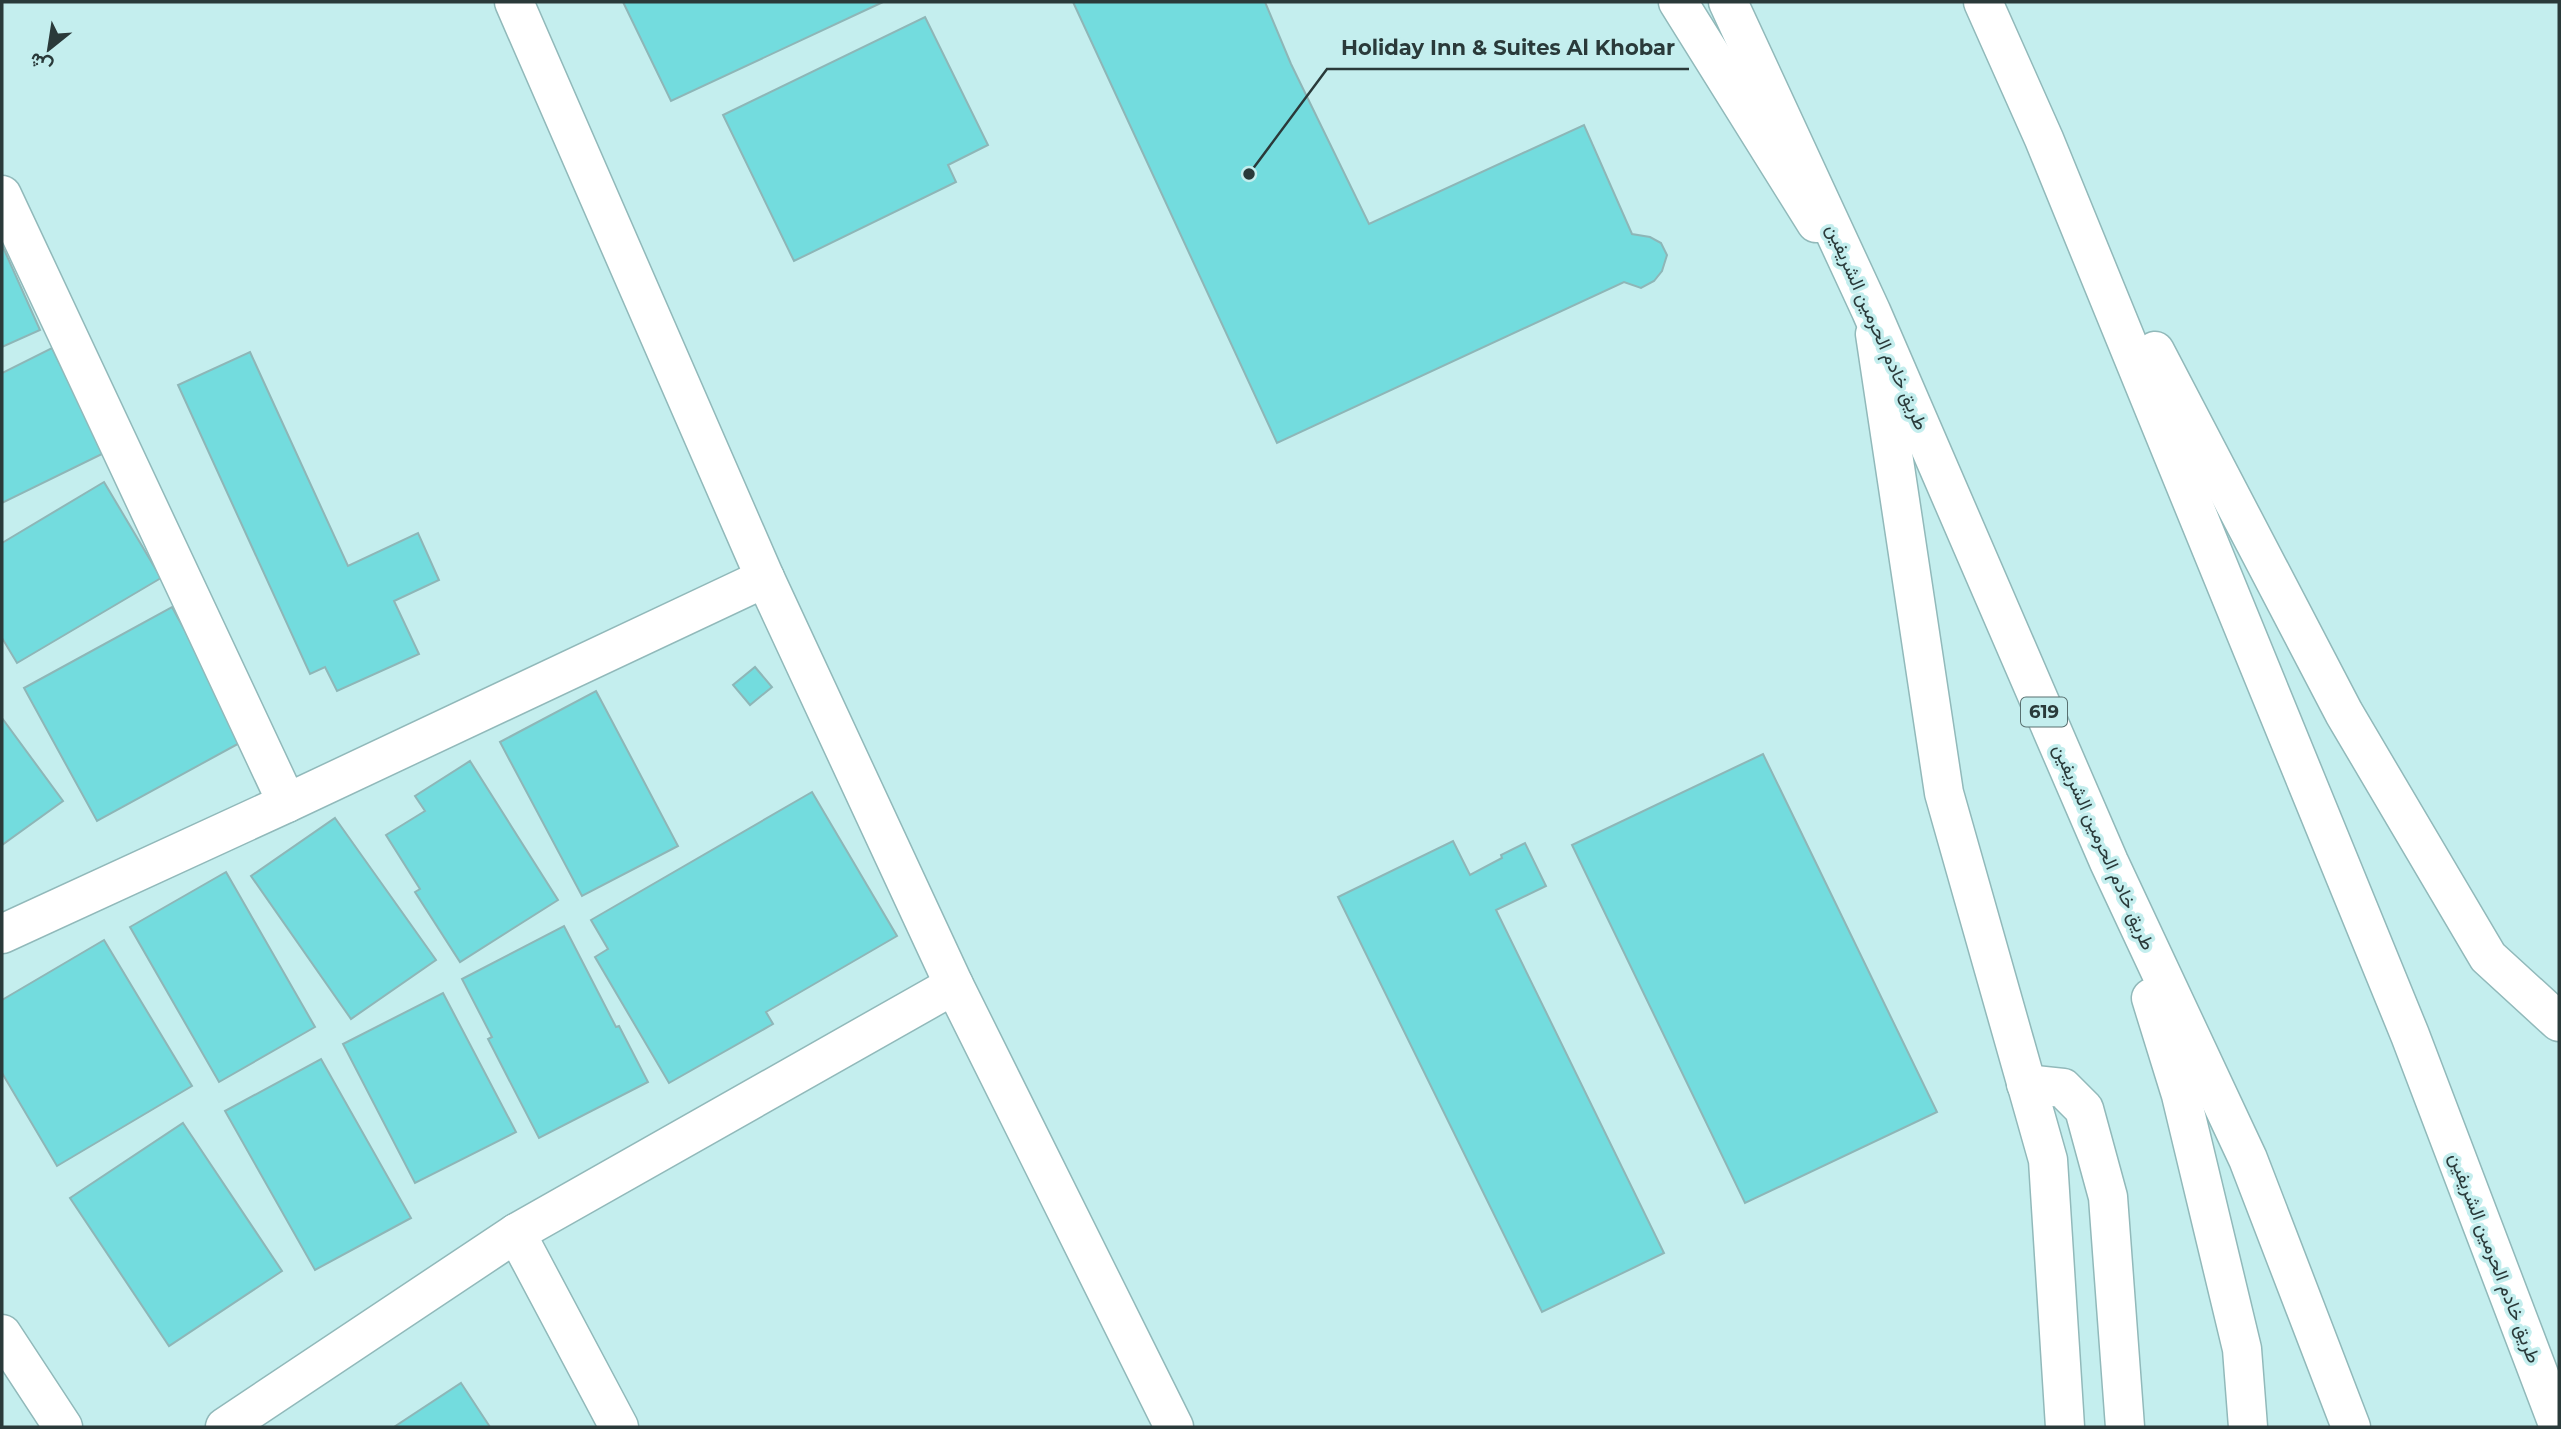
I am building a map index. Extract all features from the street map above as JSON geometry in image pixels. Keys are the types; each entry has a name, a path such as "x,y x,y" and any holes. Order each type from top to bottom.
{"main road":[{"path":"514,2 765,578 954,985 1174,1427"},
{"path":"1678,2 1871,311 1944,793 2048,1160 2065,1427"},
{"name":"طريق خادم الحرمين الشريفين","path":"1728,2 1871,311 2109,862 2248,1159 2351,1427"},
{"name":"طريق خادم الحرمين الشريفين","path":"1983,2 2045,139 2410,1035 2559,1427"},
{"path":"2045,139 2344,713 2488,957 2559,1023"},
{"path":"2,195 287,803"},
{"path":"2,934 765,578"},
{"path":"2109,862 2181,1095 2242,1349 2248,1427"},
{"path":"225,1427 516,1233 954,985"},
{"path":"2026,1084 2063,1088 2084,1110 2108,1197 2124,1427"},
{"path":"516,1233 619,1427"},
{"path":"2,1334 63,1427"}],"building":[{"path":"623,2 883,2 671,101"},
{"path":"1073,2 1265,2 1291,64 1369,224 1584,125 1632,234 1650,237 1661,243 1667,255 1662,271 1654,281 1641,288 1624,282 1277,443"},
{"path":"925,17 988,145 948,165 956,182 794,261 723,115"},
{"path":"2,245 40,330 2,347"},
{"path":"52,348 104,453 2,503 2,373"},
{"path":"250,352 348,566 418,533 439,580 394,601 419,654 337,691 325,667 310,674 178,385"},
{"path":"104,482 161,578 17,663 2,638 2,543"},
{"path":"172,607 245,740 97,821 24,688"},
{"path":"755,667 772,687 750,705 733,685"},
{"path":"596,691 678,846 582,896 500,742"},
{"path":"2,718 63,801 2,845"},
{"path":"1763,754 1937,1112 1745,1203 1572,845"},
{"path":"470,761 558,900 460,962 415,892 420,889 386,835 425,811 415,796"},
{"path":"812,792 897,936 766,1012 773,1024 669,1083 595,957 608,949 591,920"},
{"path":"335,818 436,960 351,1019 251,876"},
{"path":"1453,841 1470,875 1525,843 1546,886 1496,910 1664,1253 1542,1312 1338,897"},
{"path":"226,872 315,1027 219,1082 130,927"},
{"path":"564,926 648,1082 539,1138 488,1039 492,1037 462,979"},
{"path":"104,940 192,1086 57,1166 2,1073 2,1000"},
{"path":"443,993 516,1132 415,1183 343,1044"},
{"path":"321,1059 411,1218 315,1270 225,1111"},
{"path":"183,1123 282,1271 169,1346 70,1198"},
{"path":"461,1383 490,1427 394,1427"}],"place":[{"name":"Holiday Inn & Suites Al Khobar","path":"1249,174"}]}
